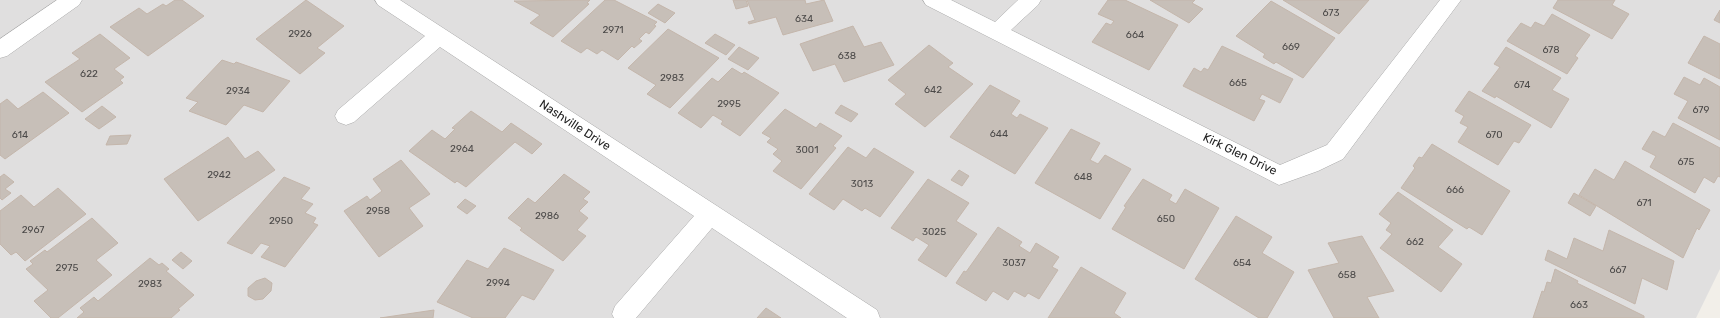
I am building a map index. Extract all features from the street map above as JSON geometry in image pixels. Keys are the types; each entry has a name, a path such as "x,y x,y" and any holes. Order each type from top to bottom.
{"street":[{"path":"0,50 72,0"},
{"name":"Nashville Drive","path":"385,0 868,318"},
{"name":"Kirk Glen Drive","path":"933,0 998,31 1279,175 1310,164 1335,152 1451,0"},
{"path":"998,31 1032,0"},
{"path":"346,116 439,36"},
{"path":"624,314 710,214"}],"shaded area":[{"path":"0,0 1720,0 1720,269 1696,318 0,318"}],"building":[{"path":"175,0 182,0 204,16 148,56 110,27 139,8 147,14 163,4 166,6"},
{"path":"306,0 344,26 317,48 325,53 300,74 256,39"},
{"path":"590,0 587,3 589,4 553,37 530,23 540,15 514,1"},
{"path":"605,0 614,0 657,22 654,25 656,26 649,34 646,32 639,39 642,41 634,48 632,46 618,60 602,50 597,54 587,48 581,53 561,41"},
{"path":"733,0 746,0 748,6 736,9"},
{"path":"747,0 805,0 806,4 824,0 833,21 783,35 776,17 749,24 748,22 755,20"},
{"path":"1108,0 1125,0 1178,25 1149,70 1092,42 1106,23 1111,25 1114,21 1098,14"},
{"path":"1150,0 1195,0 1192,3 1203,9 1189,23"},
{"path":"1283,0 1369,0 1339,34"},
{"path":"1558,0 1615,0 1612,5 1629,14 1612,39 1553,8"},
{"path":"1271,1 1335,38 1303,78 1276,62 1274,64 1263,57 1265,54 1236,36"},
{"path":"658,4 675,13 665,23 648,13"},
{"path":"1720,10 1720,23 1714,20"},
{"path":"1552,14 1590,35 1575,56 1578,58 1567,74 1507,41 1521,23 1531,28 1535,22 1544,26"},
{"path":"853,26 864,47 881,42 894,65 844,82 835,64 813,71 800,44"},
{"path":"668,29 719,58 670,108 647,94 656,85 628,68"},
{"path":"100,34 130,58 114,69 124,77 120,80 123,83 82,112 45,82 80,59 72,53"},
{"path":"715,34 735,45 726,55 705,43"},
{"path":"1704,36 1720,44 1720,79 1688,63"},
{"path":"929,45 953,63 948,67 973,84 925,127 895,104 906,94 888,80"},
{"path":"1222,46 1293,79 1280,103 1262,94 1259,99 1265,101 1254,121 1183,86 1194,68 1201,72 1204,68 1208,70"},
{"path":"739,47 759,58 748,70 728,59"},
{"path":"1506,47 1561,78 1552,90 1569,99 1551,128 1496,96 1495,98 1482,91 1500,67 1494,64"},
{"path":"222,60 234,64 236,62 290,81 263,112 244,105 226,125 189,111 198,102 186,98"},
{"path":"732,68 742,74 744,72 779,93 740,136 721,124 723,121 713,115 701,128 678,113 712,78 718,82"},
{"path":"1684,77 1700,85 1704,78 1720,87 1720,140 1678,118 1688,101 1674,94"},
{"path":"990,85 1020,101 1011,114 1017,118 1020,114 1048,128 1015,174 950,137"},
{"path":"1469,91 1531,125 1519,143 1514,141 1498,165 1458,142 1468,127 1460,123 1464,116 1455,111"},
{"path":"43,92 69,113 5,159 0,155 0,104 7,99 18,109"},
{"path":"841,105 858,114 851,122 835,113"},
{"path":"102,106 116,117 99,129 85,119"},
{"path":"785,109 816,128 820,123 842,136 833,146 836,148 801,189 773,171 782,161 773,154 778,149 767,142 771,138 762,133"},
{"path":"471,111 502,132 511,123 542,144 532,154 515,142 466,187 457,181 455,183 409,151 432,130 445,139 455,129 452,128"},
{"path":"1673,123 1720,148 1720,177 1718,176 1714,183 1704,177 1695,193 1650,167 1656,156 1642,149 1653,131 1665,137"},
{"path":"1071,129 1100,143 1090,160 1098,164 1105,155 1131,169 1100,219 1035,183"},
{"path":"131,135 127,144 106,145 110,136"},
{"path":"228,137 245,159 258,151 275,170 198,221 164,179"},
{"path":"1432,144 1510,191 1482,235 1469,227 1467,229 1401,188 1415,168 1413,166 1419,157 1422,158"},
{"path":"848,147 866,158 874,148 914,172 880,217 865,208 862,211 843,199 834,210 809,194"},
{"path":"401,160 430,194 409,208 423,226 379,257 344,211 367,196 370,200 382,191 373,179"},
{"path":"1625,161 1710,210 1699,230 1697,228 1683,258 1579,195 1595,169 1614,180"},
{"path":"959,170 969,176 962,186 951,180"},
{"path":"4,174 14,182 5,189 11,193 2,200 0,198 0,177"},
{"path":"564,174 590,192 583,199 588,202 579,211 588,218 577,230 586,236 563,261 520,230 522,228 508,218 528,198 535,203"},
{"path":"284,177 310,188 301,199 313,204 305,213 316,218 313,223 318,225 285,267 261,257 270,246 261,243 252,254 227,243"},
{"path":"928,179 969,203 956,221 977,234 946,277 918,260 929,245 916,237 913,241 891,228"},
{"path":"1143,179 1172,195 1169,200 1176,204 1185,189 1219,208 1184,269 1112,229 1126,207 1124,206"},
{"path":"58,188 86,214 25,261 16,252 11,255 0,244 0,211 21,195 34,207"},
{"path":"1398,192 1453,230 1438,247 1462,264 1441,292 1380,248 1392,234 1386,230 1391,223 1379,214"},
{"path":"1574,193 1596,206 1590,216 1568,203"},
{"path":"465,199 476,206 467,214 457,207"},
{"path":"1236,216 1272,237 1262,253 1294,272 1267,318 1259,318 1195,279"},
{"path":"92,218 118,243 96,260 112,275 58,318 51,318 34,301 48,290 26,269 33,264 30,261 45,250 47,252"},
{"path":"998,227 1022,242 1019,246 1030,253 1036,243 1059,257 1052,267 1058,270 1039,299 1028,293 1025,297 1014,291 1008,300 993,291 986,301 956,283 964,271 966,272"},
{"path":"1609,230 1674,261 1667,290 1642,278 1635,304 1545,260 1548,250 1567,259 1574,238 1603,251"},
{"path":"1362,236 1394,291 1367,297 1379,318 1334,318 1308,270 1339,263 1328,243"},
{"path":"504,248 554,270 534,300 522,295 505,318 473,318 437,302 467,260 488,269"},
{"path":"181,252 192,261 183,269 172,260"},
{"path":"150,258 159,265 162,263 169,269 166,271 194,295 178,309 180,310 171,318 77,318 84,312 80,308 94,297 98,301"},
{"path":"1081,267 1126,293 1114,313 1121,318 1048,318"},
{"path":"1555,269 1578,281 1577,283 1644,316 1644,318 1533,318 1542,291 1544,292 1547,282 1551,283"},
{"path":"265,278 272,283 271,291 263,299 255,300 248,296 248,288 256,281"},
{"path":"766,308 781,318 757,318"},
{"path":"434,310 433,318 380,318"}]}
